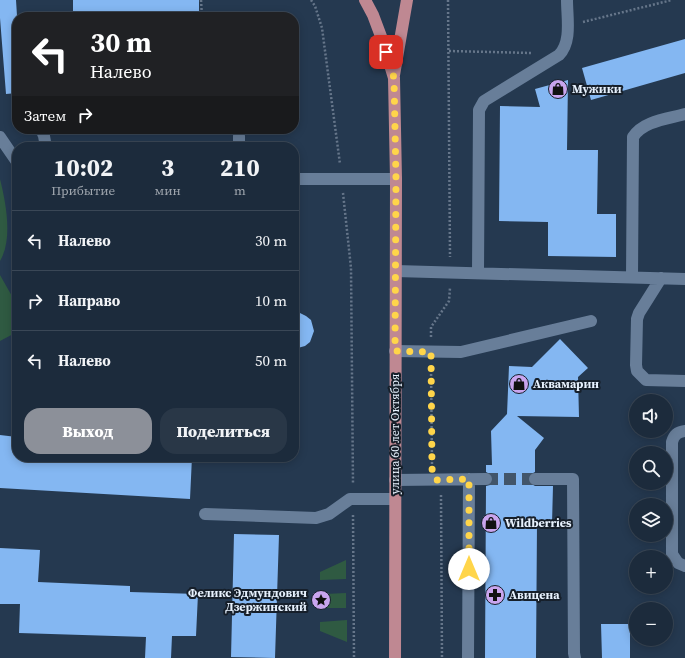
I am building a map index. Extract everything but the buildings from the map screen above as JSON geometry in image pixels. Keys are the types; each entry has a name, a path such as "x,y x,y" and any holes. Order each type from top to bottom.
{"main road":[{"name":"улица 60 лет Октября","path":"365,0 373,15 382,39 394,78 396,179 395,658"},
{"path":"394,78 407,0"}],"lane":[{"path":"478,273 479,110 484,101 559,55 565,49 567,43 567,0"},
{"path":"632,277 633,137 637,130 644,126 685,114"},
{"path":"0,137 12,155"},
{"path":"299,179 396,179"},
{"path":"396,271 685,279"},
{"path":"661,278 639,312 637,318 636,365 638,371 646,380 685,381"},
{"path":"395,351 468,351 591,321"},
{"path":"685,431 674,436 672,442 672,554 678,564 685,566"},
{"path":"468,658 469,479"},
{"path":"395,480 486,479"},
{"path":"535,479 573,479 575,658"},
{"path":"205,514 316,518 329,514 350,499 396,499"}],"path":[{"path":"201,0 202,12"},
{"path":"311,0 315,6 322,28 342,179 351,268 354,658"},
{"path":"442,658 442,497 432,469 431,328 449,301 450,147 448,0"}],"green space":[{"path":"0,179 6,210 7,232 4,252 0,261"},
{"path":"0,275 12,296 12,335 0,341"},
{"path":"346,560 346,579 320,580 320,572"},
{"path":"346,593 346,608 325,608 325,594"},
{"path":"347,620 347,642 320,631 320,622"}],"tunnel":[{"path":"486,479 535,479"}],"place":[{"name":"Мужики","path":"558,89"},
{"name":"Аквамарин","path":"519,384"},
{"name":"Wildberries","path":"491,523"},
{"name":"Авицена","path":"495,595"},
{"name":"Феликс Эдмундович Дзержинский","path":"321,600"}],"route":[{"path":"386,52 394,78 396,179 395,351 431,352 432,469 436,480 469,479 469,569"}]}
